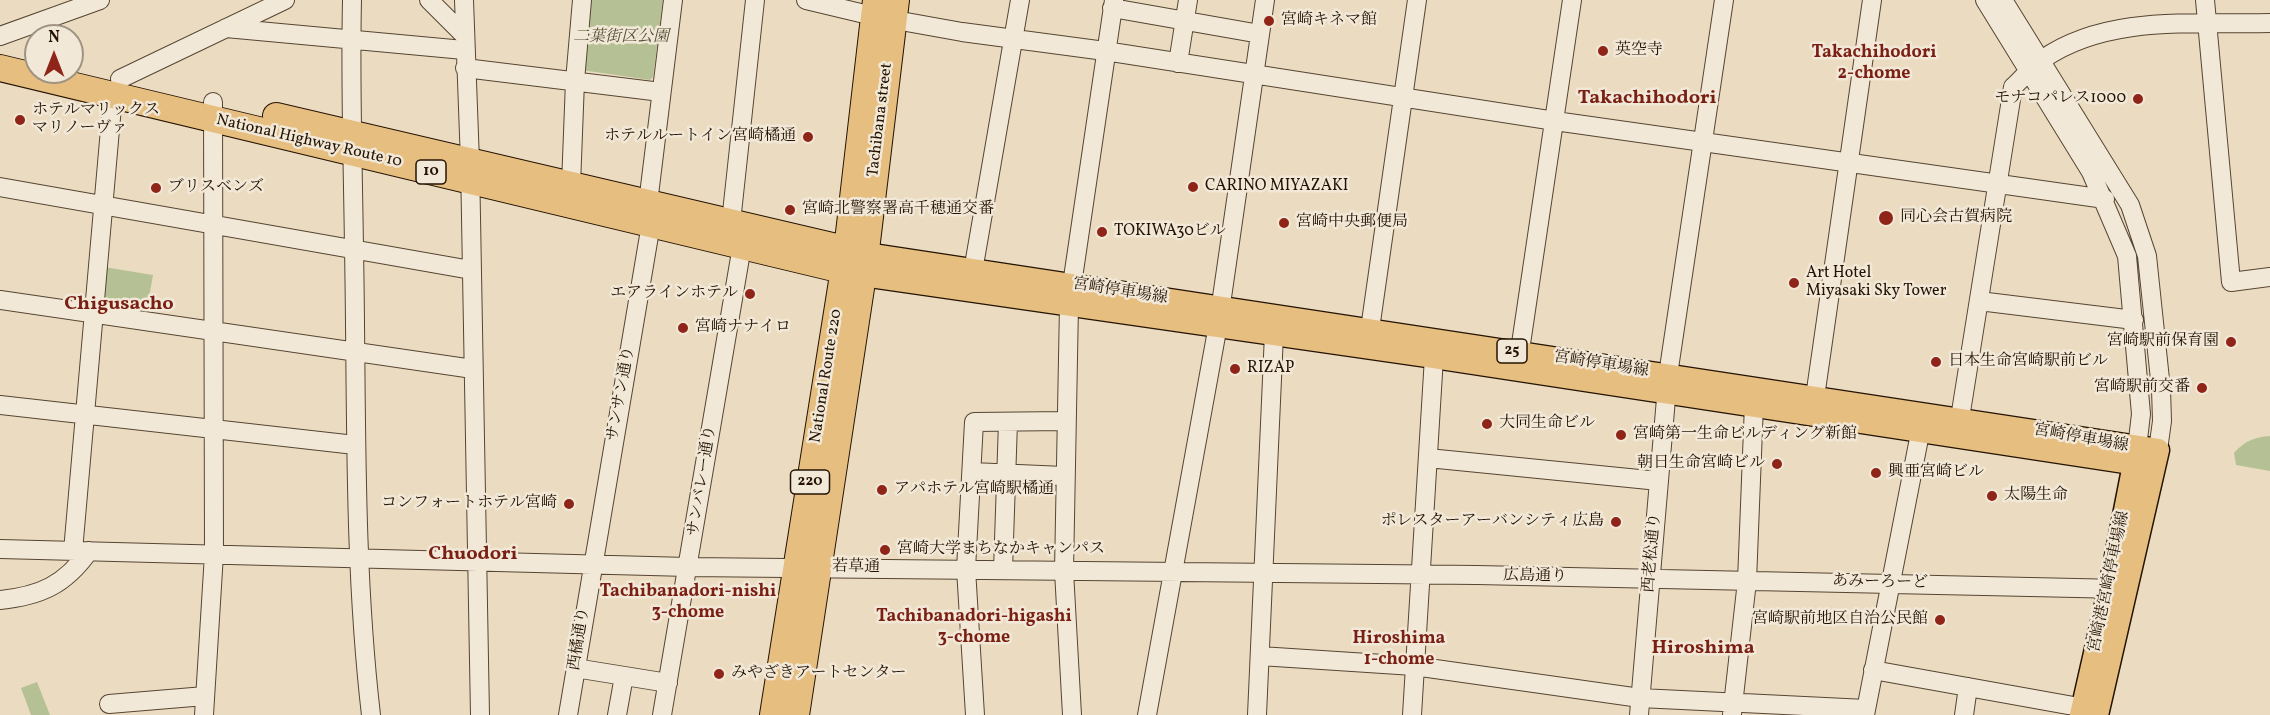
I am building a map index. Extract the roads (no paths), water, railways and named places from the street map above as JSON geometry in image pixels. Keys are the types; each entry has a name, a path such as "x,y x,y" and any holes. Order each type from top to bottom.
{"highway":[{"name":"Tachibana street","path":"855,262 885,9"},
{"path":"0,50 24,56"},
{"name":"National Highway Route 10","path":"0,68 117,87 650,214 731,222 855,262"},
{"name":"National Highway Route 10","path":"84,73 117,87"},
{"name":"National Highway Route 10","path":"469,172 571,185 742,246 855,262"},
{"name":"National Route 220","path":"796,715 808,567 855,262"},
{"name":"National Route 220","path":"773,715 808,567"}],"main road":[{"name":"宮崎停車場線","path":"855,262 973,271 1070,294"},
{"name":"宮崎停車場線","path":"855,262 1922,421 2146,457"},
{"name":"宮崎停車場線","path":"1219,316 1274,334 1368,339 1434,357 1518,361"},
{"name":"宮崎港宮崎停車場線","path":"2089,712 2146,457"}],"street":[{"path":"0,36 100,0"},
{"path":"0,600 25,598 43,592 63,580 80,564 85,415 117,87 226,28 285,0"},
{"path":"352,0 351,143 355,445 371,715"},
{"path":"429,0 464,51"},
{"path":"464,0 480,715"},
{"path":"571,185 575,81 582,0"},
{"name":"サンサン通り","path":"592,564 650,214 661,92 673,0"},
{"path":"731,222 755,0"},
{"path":"806,0 885,9 1014,38 1555,121 2104,199"},
{"path":"973,271 1020,0"},
{"path":"1178,63 1188,0"},
{"path":"1147,715 1219,316 1265,0"},
{"path":"1368,339 1417,0"},
{"path":"1518,361 1572,0"},
{"name":"西老松通り","path":"1640,707 1667,383 1724,0"},
{"path":"1813,405 1872,0"},
{"path":"1985,0 2091,172 2127,256 2146,457"},
{"path":"2205,0 2210,24 2231,282 2270,277"},
{"path":"2009,3 2060,95 2108,165 2130,205 2147,256 2161,388 2162,421 2146,457"},
{"path":"1072,715 1064,571 1065,421 1070,294 1113,4 1260,34"},
{"path":"1961,427 2013,87 2042,59 2082,38 2110,30 2135,27 2270,23"},
{"path":"226,28 464,51 575,81 661,92"},
{"path":"204,715 214,554 212,110"},
{"path":"0,187 471,270"},
{"name":"サンバレー通り","path":"662,715 742,246"},
{"path":"0,300 473,369"},
{"path":"1979,301 2134,320"},
{"path":"1257,715 1274,334"},
{"path":"1412,715 1434,357"},
{"path":"1733,709 1747,581 1758,397"},
{"path":"0,405 355,445"},
{"path":"975,715 966,569 974,422 1065,421"},
{"path":"1260,656 1414,666 1640,707 1865,712 1922,421"},
{"path":"1003,570 1008,422"},
{"path":"1428,458 1659,481"},
{"path":"972,472 1064,476"},
{"name":"若草通","path":"0,549 688,567 1173,571"},
{"name":"西橘通り","path":"567,715 592,564"},
{"name":"広島通り","path":"1173,571 1650,579"},
{"name":"あみーろーど","path":"1650,579 2118,588"},
{"path":"575,668 668,683"},
{"path":"1873,670 2089,712"},
{"path":"617,715 624,676"},
{"path":"1964,715 1968,687"},
{"path":"110,704 206,696"}],"place":[{"name":"宮崎キネマ館","path":"1269,21"},
{"name":"英空寺","path":"1603,51"},
{"name":"モナコパレス1000","path":"2138,99"},
{"name":"ホテルマリックス マリノーヴァ","path":"20,120"},
{"name":"ホテルルートイン宮崎橘通","path":"808,137"},
{"name":"CARINO MIYAZAKI","path":"1193,187"},
{"name":"ブリスベンズ","path":"156,188"},
{"name":"宮崎北警察署高千穂通交番","path":"790,210"},
{"name":"同心会古賀病院","path":"1886,218"},
{"name":"宮崎中央郵便局","path":"1284,223"},
{"name":"TOKIWA30ビル","path":"1102,232"},
{"name":"Art Hotel Miyasaki Sky Tower","path":"1794,283"},
{"name":"エアラインホテル","path":"750,294"},
{"name":"宮崎ナナイロ","path":"683,328"},
{"name":"宮崎駅前保育園","path":"2231,342"},
{"name":"日本生命宮崎駅前ビル","path":"1936,362"},
{"name":"RIZAP","path":"1235,369"},
{"name":"宮崎駅前交番","path":"2202,388"},
{"name":"大同生命ビル","path":"1487,424"},
{"name":"宮崎第一生命ビルディング新館","path":"1621,435"},
{"name":"朝日生命宮崎ビル","path":"1777,464"},
{"name":"興亜宮崎ビル","path":"1876,473"},
{"name":"アパホテル宮崎駅橘通","path":"882,490"},
{"name":"太陽生命","path":"1992,496"},
{"name":"コンフォートホテル宮崎","path":"569,504"},
{"name":"ポレスターアーバンシティ広島","path":"1616,522"},
{"name":"宮崎大学まちなかキャンパス","path":"885,550"},
{"name":"宮崎駅前地区自治公民館","path":"1940,620"},
{"name":"みやざきアートセンター","path":"719,674"}],"district":[{"name":"Takachihodori 2-chome","path":"1874,64"},
{"name":"Takachihodori","path":"1647,99"},
{"name":"Chigusacho","path":"119,305"},
{"name":"Chuodori","path":"473,555"},
{"name":"Tachibanadori-nishi 3-chome","path":"688,603"},
{"name":"Tachibanadori-higashi 3-chome","path":"974,628"},
{"name":"Hiroshima","path":"1703,649"},
{"name":"Hiroshima 1-chome","path":"1399,650"}],"park label":[{"name":"二葉街区公園","path":"621,38"}]}
